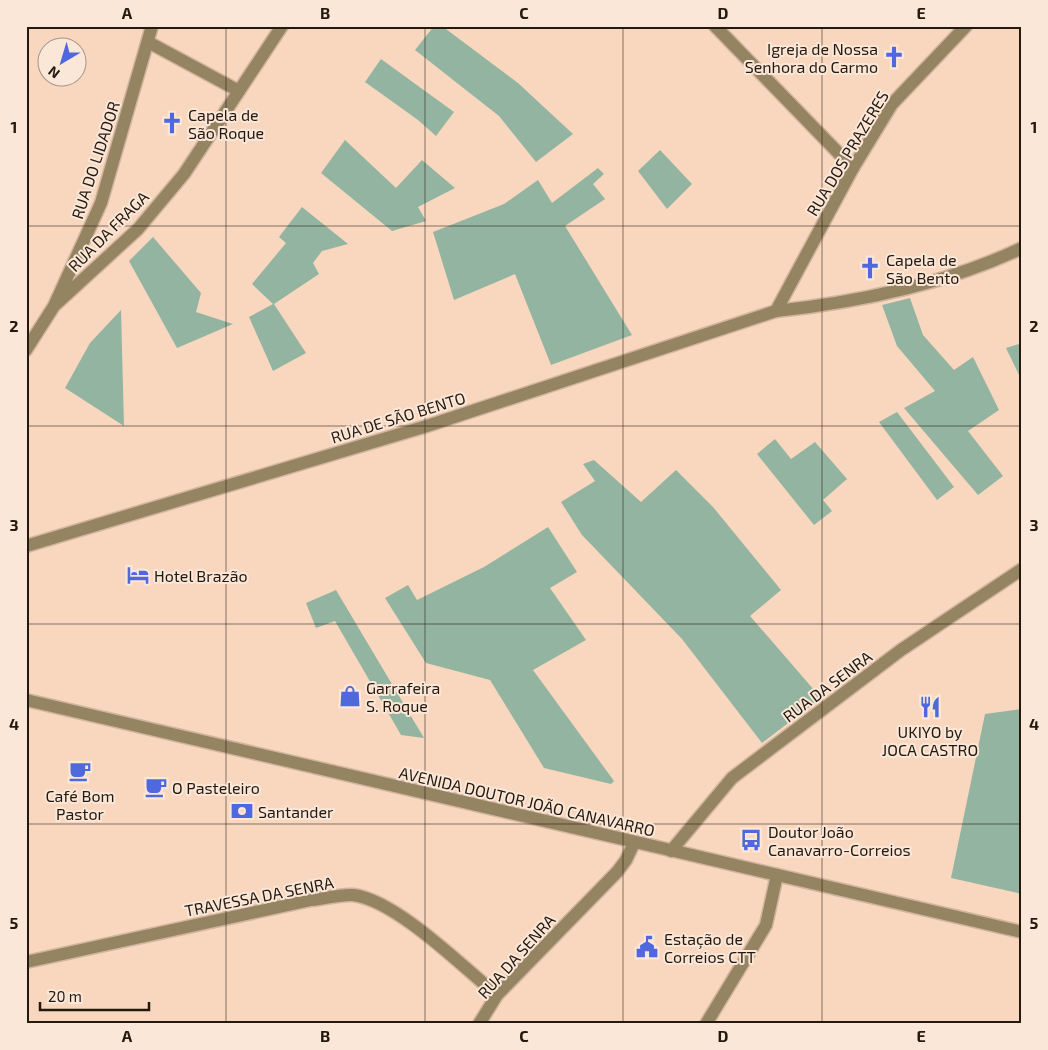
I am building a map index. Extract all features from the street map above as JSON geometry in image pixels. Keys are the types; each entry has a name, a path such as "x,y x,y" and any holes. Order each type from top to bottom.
{"street":[{"name":"RUA DO LIDADOR","path":"26,350 54,306 101,204 152,26"},
{"name":"RUA DA FRAGA","path":"54,306 143,222 184,174 282,26"},
{"path":"715,26 853,168"},
{"name":"RUA DOS PRAZERES","path":"776,312 853,168 892,104 966,26"},
{"path":"148,42 239,91"},
{"name":"RUA DE SÃO BENTO","path":"26,546 427,426 776,312 832,305 948,277 1022,248"},
{"name":"RUA DA SENRA","path":"671,851 732,778 901,650 1022,569"},
{"name":"AVENIDA DOUTOR JOÃO CANAVARRO","path":"26,700 1022,932"},
{"name":"RUA DA SENRA","path":"479,1024 497,995 618,872 634,843"},
{"path":"706,1024 766,925 777,875"},
{"name":"TRAVESSA DA SENRA","path":"26,962 311,900 352,895 380,902 402,916 497,995"}],"green space":[{"path":"434,26 442,26 518,83 573,134 536,162 499,116 415,50"},
{"path":"381,59 454,112 436,136 418,120 365,82"},
{"path":"345,140 396,188 422,160 455,188 418,207 426,221 392,231 321,173"},
{"path":"660,150 692,184 667,209 638,171"},
{"path":"598,168 604,174 593,184 605,199 565,226 632,335 551,365 515,274 454,300 433,232 504,204 538,180 552,203"},
{"path":"302,207 348,244 322,251 313,263 319,274 274,304 306,353 273,371 249,317 273,304 252,284 286,243 279,237"},
{"path":"153,237 201,293 196,312 233,324 177,348 129,261"},
{"path":"910,298 923,335 954,370 973,357 999,410 968,431 1003,476 978,495 904,408 935,391 897,346 882,305"},
{"path":"121,310 124,426 65,388 90,343"},
{"path":"1022,343 1022,381 1006,348"},
{"path":"897,412 954,487 937,500 879,422"},
{"path":"775,439 791,459 815,442 847,479 823,500 832,511 814,525 757,454"},
{"path":"594,460 641,502 676,470 713,507 781,590 750,616 821,698 762,743 682,639 582,535 561,502 595,481 583,464"},
{"path":"548,527 577,572 550,588 586,640 533,670 614,781 611,784 544,768 490,680 426,663 385,598 408,585 417,600 484,567"},
{"path":"336,590 424,738 401,735 335,621 316,628 306,603"},
{"path":"1022,709 1022,894 951,878 985,714"}],"place":[{"name":"Igreja de Nossa Senhora do Carmo","path":"894,57"},
{"name":"Capela de São Roque","path":"172,123"},
{"name":"Capela de São Bento","path":"870,268"},
{"name":"Hotel Brazão","path":"138,575"},
{"name":"Garrafeira S. Roque","path":"350,696"},
{"name":"UKIYO by JOCA CASTRO","path":"930,707"},
{"name":"Café Bom Pastor","path":"80,771"},
{"name":"O Pasteleiro","path":"156,787"},
{"name":"Santander","path":"242,811"},
{"name":"Doutor João Canavarro-Correios","path":"751,840"},
{"name":"Estação de Correios CTT","path":"647,947"}]}
